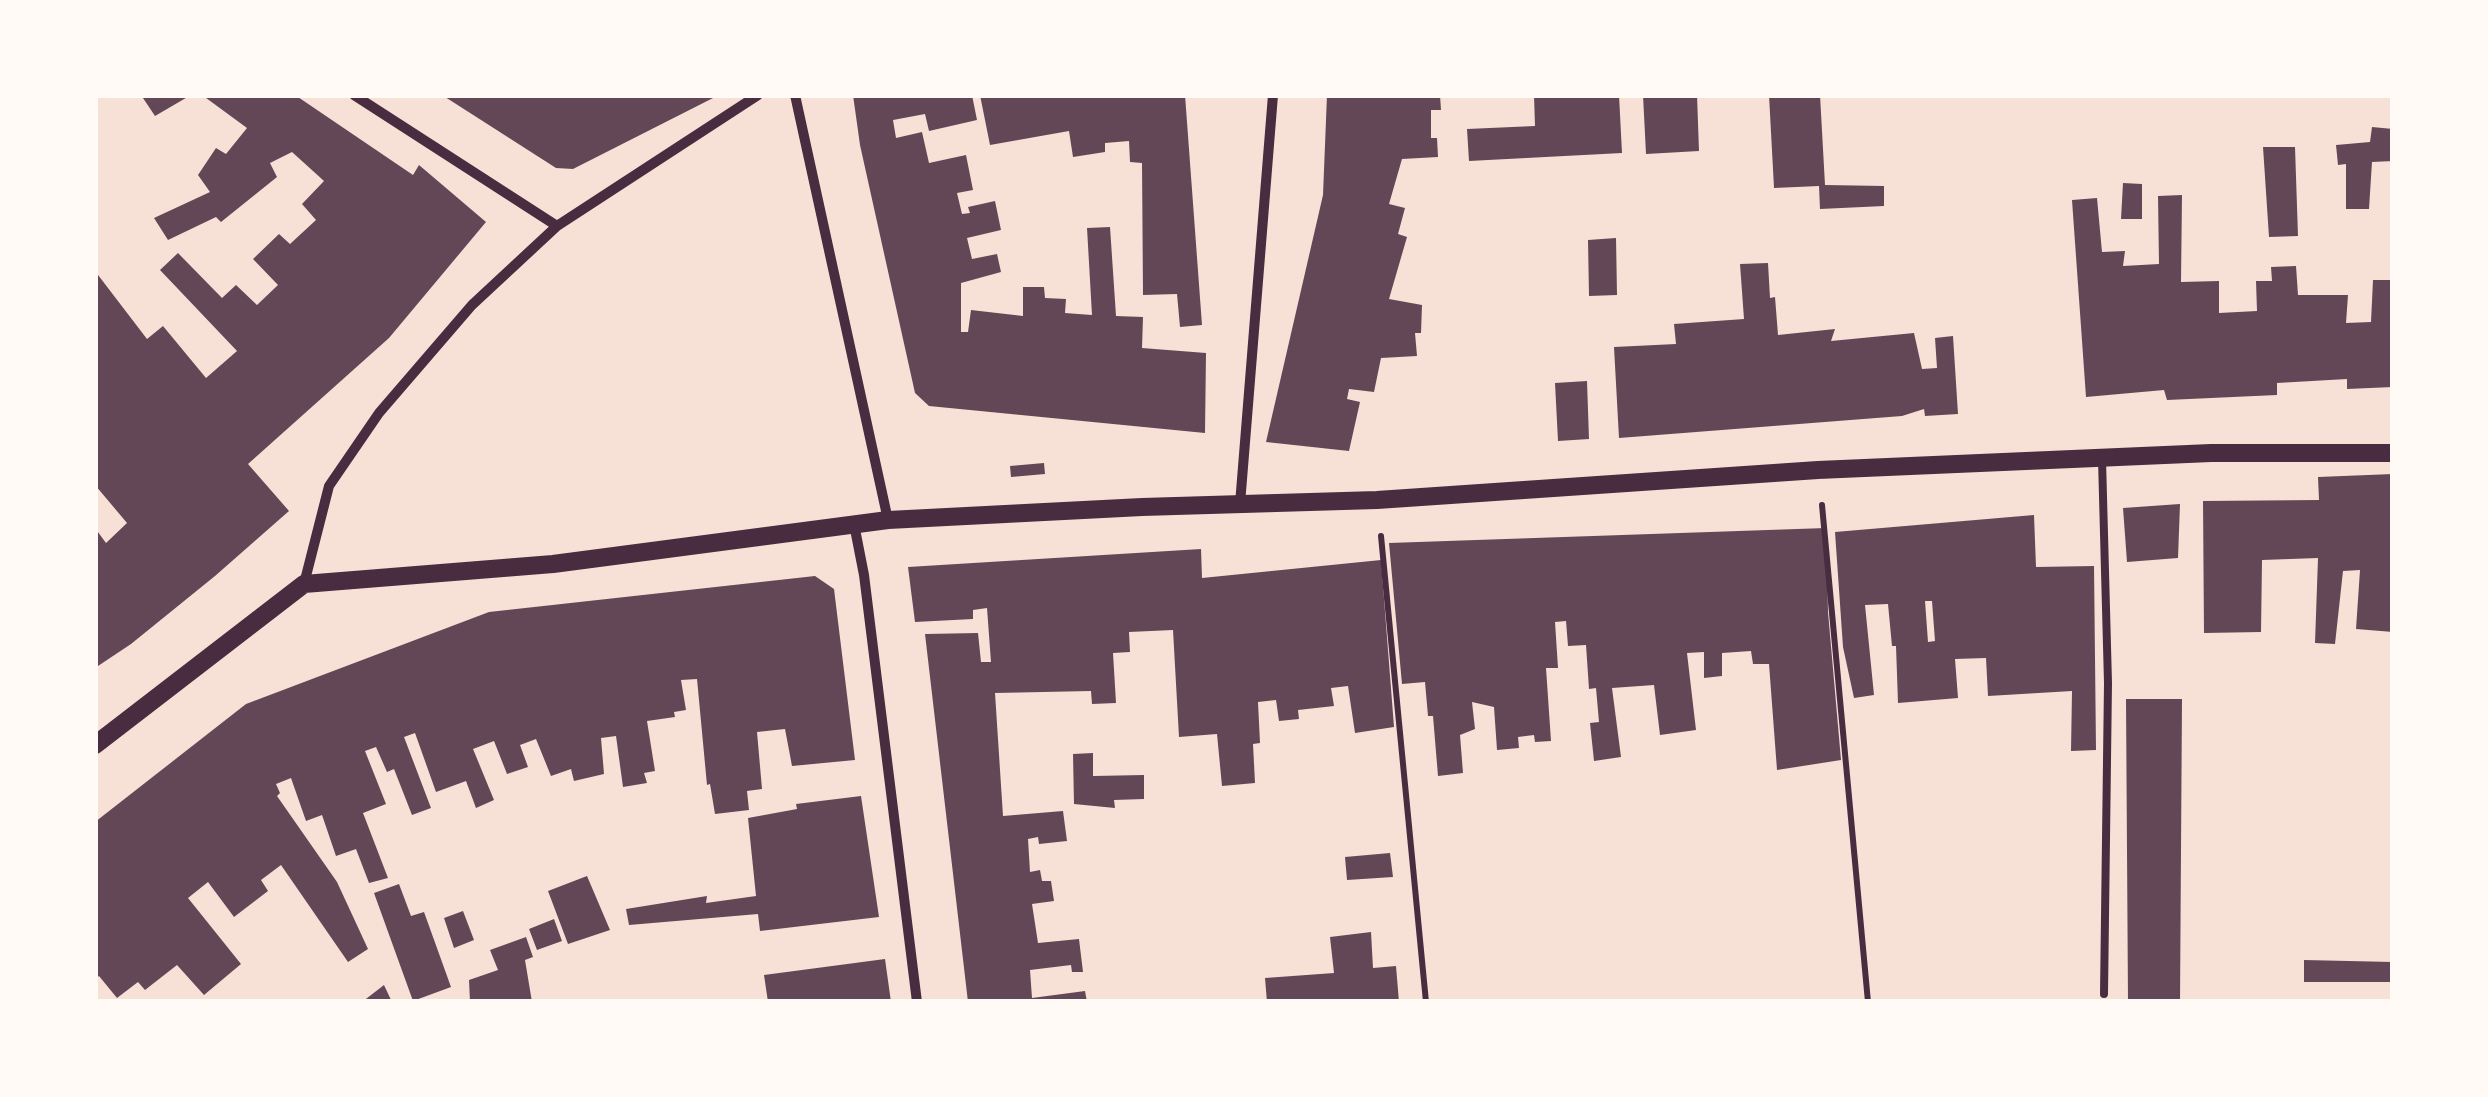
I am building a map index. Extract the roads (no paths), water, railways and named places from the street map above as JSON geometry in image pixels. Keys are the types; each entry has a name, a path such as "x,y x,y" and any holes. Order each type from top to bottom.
{"street":[{"path":"354,95 557,226"},
{"path":"304,584 329,486 379,413 472,305 557,226 758,95"},
{"path":"795,95 888,520"},
{"path":"1240,504 1273,95"},
{"path":"95,745 304,584 553,564 888,520 1377,500 1818,470 2211,453 2393,453"},
{"path":"854,524 864,575 917,1002"}],"lane":[{"path":"2102,458 2108,682 2104,994"}]}
